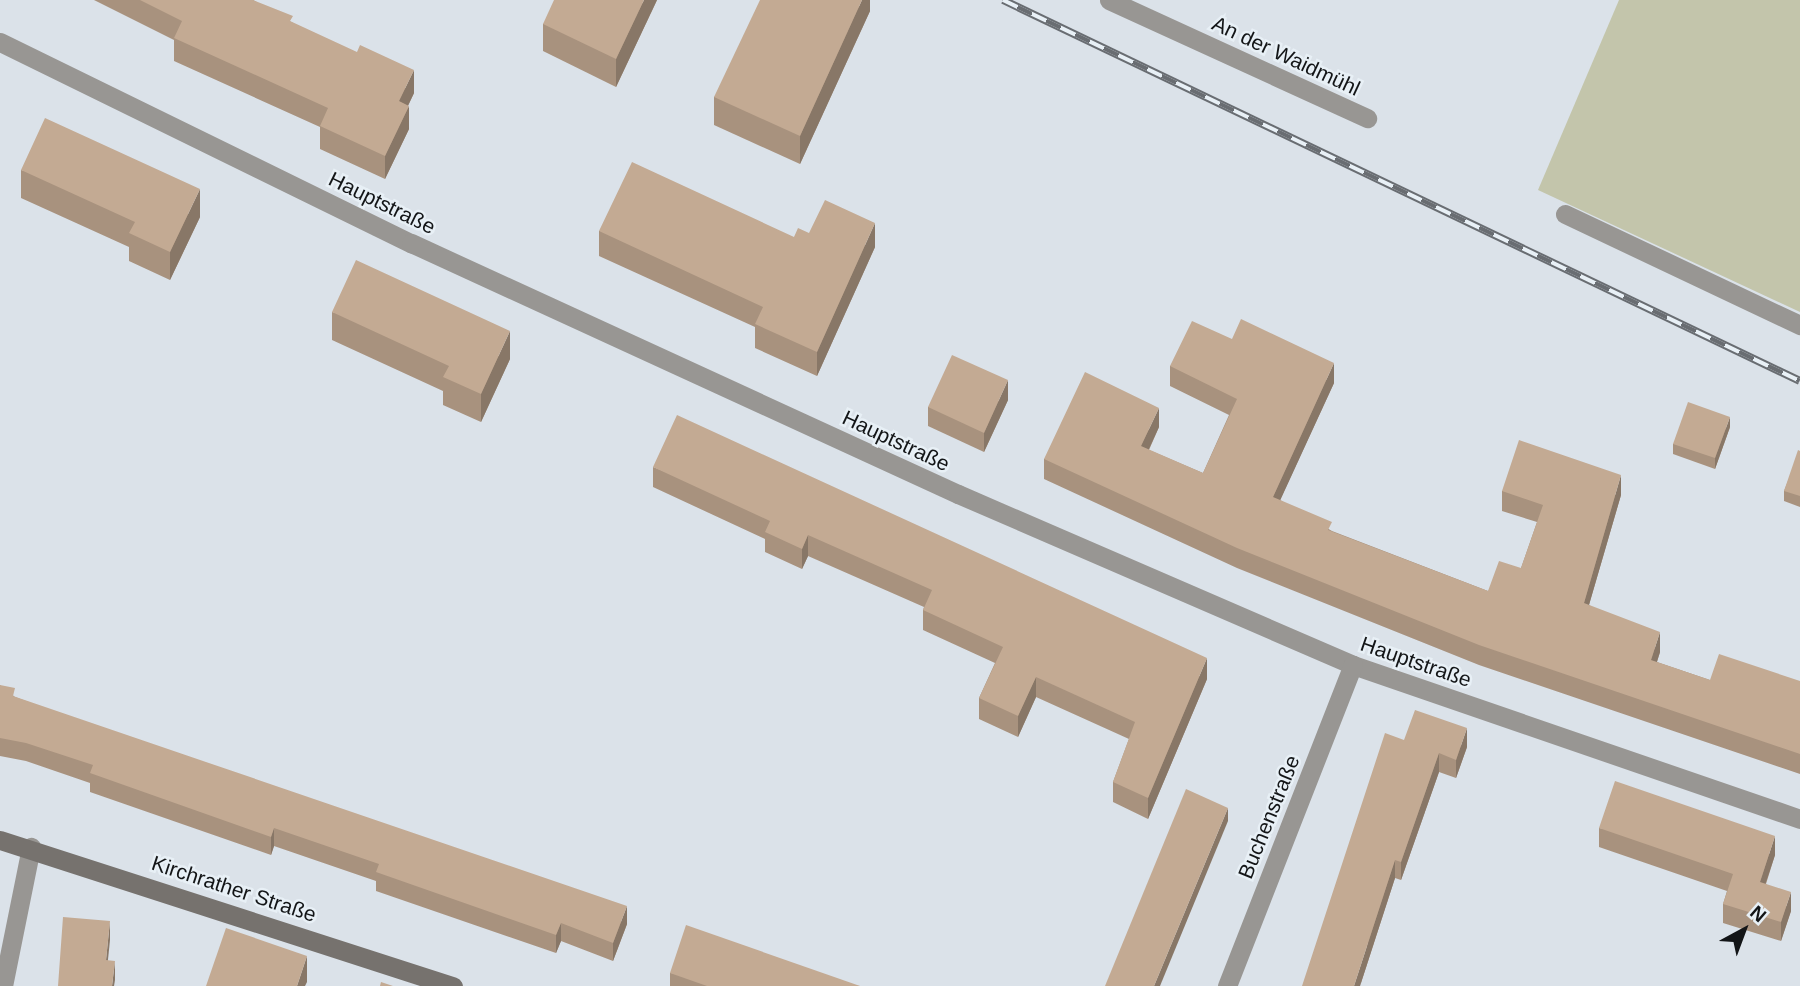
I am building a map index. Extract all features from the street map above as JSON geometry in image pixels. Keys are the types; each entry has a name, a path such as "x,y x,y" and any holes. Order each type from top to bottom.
{"main road":[{"name":"Kirchrather Straße","path":"0,840 31,847 453,986"}],"street":[{"name":"An der Waidmühl","path":"1109,0 1367,118"},
{"name":"Hauptstraße","path":"0,42 424,249 958,494 1353,665 1800,819"},
{"path":"1565,214 1800,325"},
{"name":"Buchenstraße","path":"1227,986 1353,665"},
{"path":"3,986 31,847"}],"green space":[{"path":"1619,0 1800,0 1800,312 1538,190"}],"building":[{"path":"140,0 253,0 293,16 290,21 357,52 360,45 414,70 399,101 409,106 385,156 320,126 328,108 174,38 182,21"},
{"path":"554,0 644,0 616,59 543,24"},
{"path":"760,0 862,0 800,136 714,97"},
{"path":"45,118 200,189 170,252 129,233 135,222 21,170"},
{"path":"632,162 794,237 798,228 809,233 825,200 875,223 817,352 755,324 763,307 599,231"},
{"path":"356,260 510,331 481,394 443,377 449,366 332,312"},
{"path":"1241,319 1334,363 1273,497 1332,522 1328,530 1488,591 1499,561 1521,568 1543,505 1502,491 1519,440 1621,475 1584,603 1660,632 1651,660 1710,680 1719,654 1800,681 1800,754 1479,645 1237,548 1044,459 1085,372 1159,408 1141,446 1203,473 1237,399 1170,366 1192,321 1232,339"},
{"path":"952,355 1008,380 984,433 928,407"},
{"path":"1688,402 1730,417 1715,458 1673,444"},
{"path":"677,415 1207,658 1148,798 1113,782 1135,722 1036,677 1018,716 979,698 1003,647 923,610 932,590 808,535 802,549 765,532 770,521 653,467"},
{"path":"1798,450 1800,451 1800,496 1784,491"},
{"path":"0,685 15,688 13,696 627,906 613,943 561,923 556,935 376,872 379,864 274,828 271,837 90,773 93,765 26,743 0,738"},
{"path":"1415,710 1467,728 1456,760 1439,753 1401,862 1395,860 1354,986 1302,986 1385,733 1404,740"},
{"path":"1615,781 1775,836 1760,882 1791,892 1781,922 1723,904 1733,874 1599,828"},
{"path":"1186,789 1228,808 1154,986 1105,986"},
{"path":"63,917 110,921 106,960 115,961 112,986 58,986"},
{"path":"686,925 860,986 707,986 670,973"},
{"path":"226,928 307,956 297,986 206,986"}],"railway":[{"path":"1003,0 1800,381"}]}
